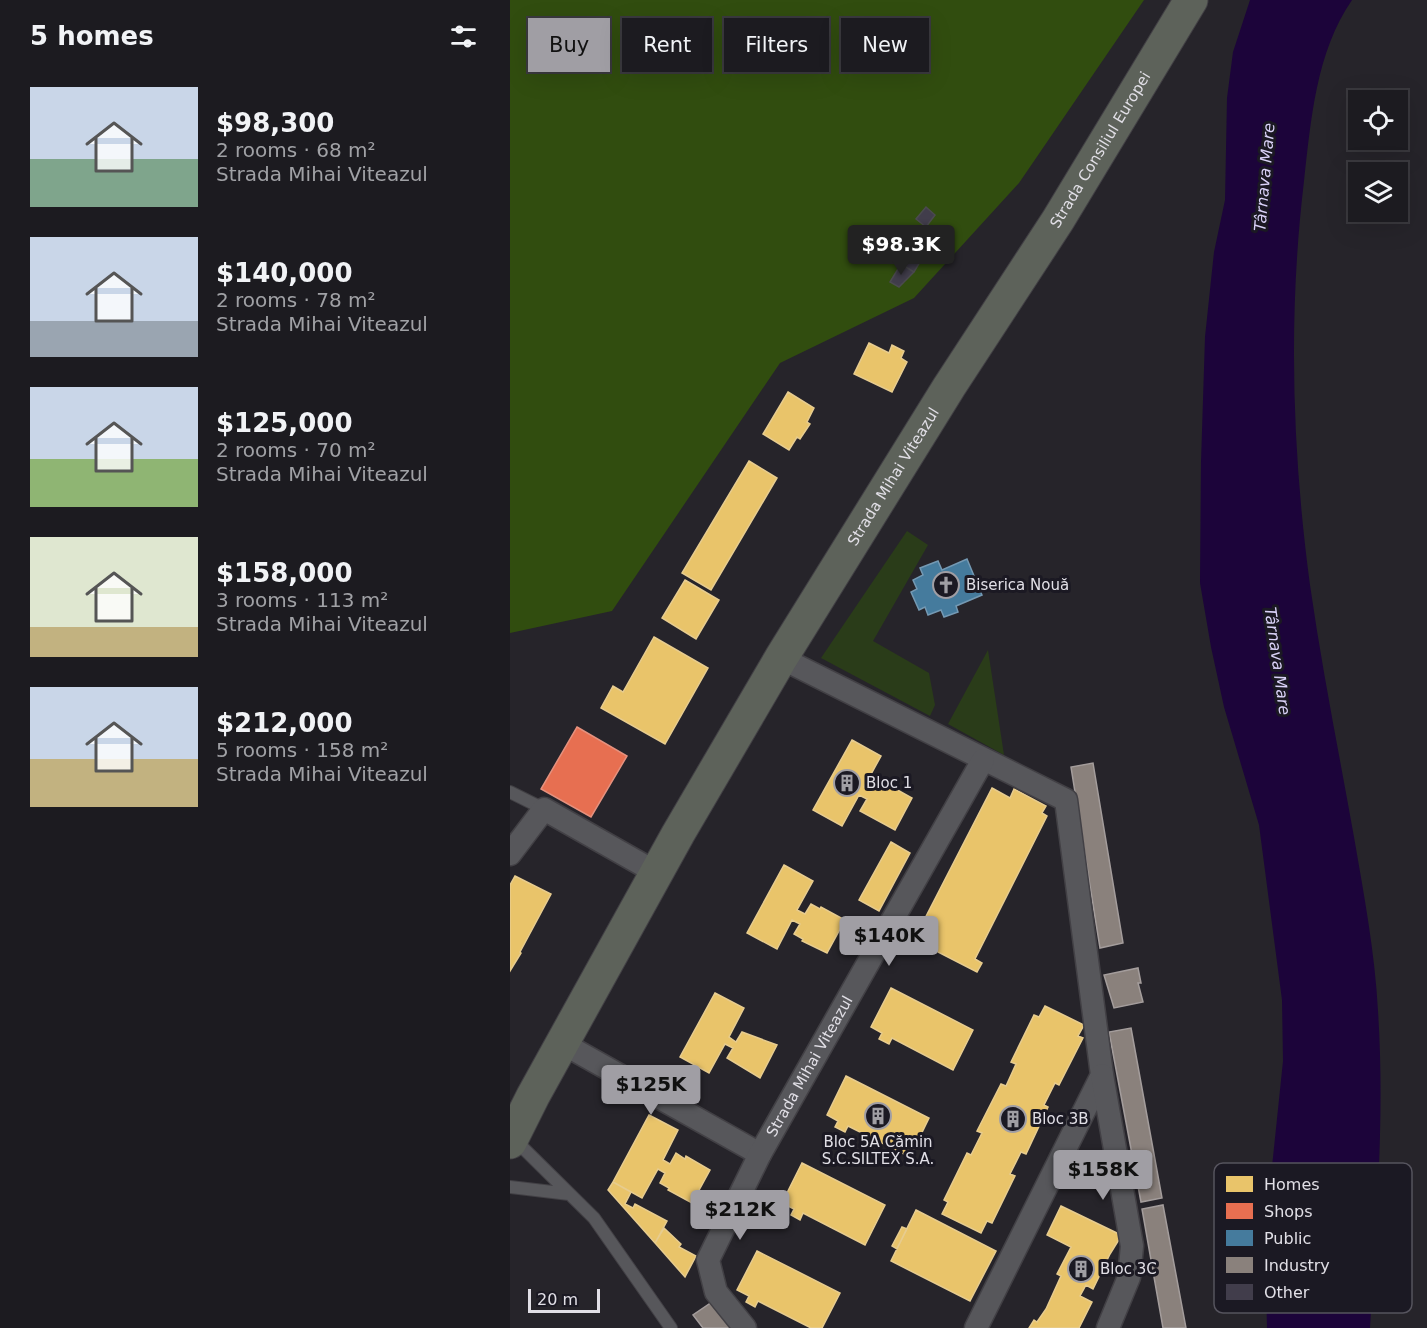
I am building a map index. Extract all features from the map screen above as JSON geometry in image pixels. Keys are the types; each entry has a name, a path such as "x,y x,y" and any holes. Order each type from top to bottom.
{"highway":[{"name":"Strada Consiliul Europei","path":"1007,298 1058,220 1191,0"},
{"name":"Strada Mihai Viteazul","path":"511,1140 533,1096 657,873 781,658 1007,298"}],"street":[{"path":"781,658 1066,800 1102,1075 1132,1246 1129,1277 1108,1328"},
{"name":"Strada Mihai Viteazul","path":"745,1328 716,1292 708,1260 760,1154 983,759"},
{"path":"510,854 544,809 657,873"},
{"name":"Strada Mihai Viteazul","path":"562,1043 760,1154"},
{"path":"976,1328 1102,1075"}],"lane":[{"path":"510,792 544,809"},
{"path":"511,1140 537,1159 594,1218 671,1328"},
{"path":"510,1187 569,1194"}],"green space":[{"path":"510,0 1144,0 1019,183 914,298 780,363 612,611 510,633"},
{"path":"907,531 928,545 873,641 929,673 935,705 930,716 821,658"},
{"path":"988,650 1004,755 948,724"}],"water":[{"name":"Târnava Mare","path":"1250,0 1352,0 1330,42 1317,87 1313,111 1299,231 1294,383 1299,484 1310,585 1365,902 1377,989 1381,1090 1379,1163 1272,1163 1283,1061 1282,1000 1259,825 1224,707 1200,583 1205,337 1214,252 1225,200 1227,98 1233,52"},
{"path":"1267,1313 1371,1313 1370,1328 1267,1328"}],"building: Homes":[{"path":"869,343 889,353 892,345 904,351 901,358 907,362 892,392 854,374"},
{"path":"788,392 814,408 807,422 810,424 800,439 797,437 789,450 763,434"},
{"path":"749,461 777,478 711,590 682,573"},
{"path":"685,580 719,600 696,639 662,618"},
{"path":"654,637 708,668 665,744 601,708 613,686 623,692"},
{"name":"Bloc 1","path":"852,740 881,756 864,787 871,791 878,779 912,798 895,830 860,811 867,799 859,795 842,826 813,810"},
{"path":"992,788 1010,798 1014,789 1046,806 1042,813 1047,816 975,959 982,963 977,972 932,949 936,941 919,930"},
{"path":"891,842 910,853 879,911 859,900"},
{"path":"784,865 813,881 797,910 805,914 811,904 845,920 827,953 802,941 803,939 794,934 800,924 792,920 777,949 747,933"},
{"path":"515,876 551,894 510,971 510,885"},
{"path":"891,988 973,1030 953,1070 892,1038 889,1044 879,1039 882,1033 871,1027"},
{"path":"715,993 744,1008 729,1037 736,1042 742,1032 777,1045 760,1078 727,1058 733,1048 725,1044 709,1073 680,1057"},
{"name":"Bloc 3B","path":"1045,1006 1084,1025 1078,1036 1083,1038 1059,1085 1055,1083 1044,1105 1048,1107 1026,1154 1021,1152 1010,1174 1015,1176 992,1223 987,1221 981,1233 942,1214 948,1202 944,1200 967,1153 971,1155 982,1133 977,1131 1001,1084 1006,1086 1016,1064 1011,1062 1034,1015 1039,1017"},
{"name":"Bloc 5A Cămin S.C.SILTEX S.A.","path":"846,1076 929,1118 910,1157 848,1126 845,1132 835,1127 838,1121 827,1115"},
{"path":"649,1115 678,1130 663,1160 670,1164 676,1153 710,1170 692,1203 660,1183 665,1173 658,1169 642,1198 613,1182"},
{"path":"802,1163 885,1205 865,1245 803,1213 800,1220 791,1215 794,1209 782,1203"},
{"path":"613,1182 631,1192 625,1204 633,1208 635,1204 667,1221 655,1243 608,1190"},
{"name":"Bloc 3C","path":"1061,1206 1121,1235 1093,1289 1086,1285 1080,1296 1092,1302 1079,1328 1029,1328 1034,1320 1037,1322 1046,1309 1061,1276 1057,1274 1071,1247 1047,1235"},
{"path":"916,1210 996,1251 970,1301 891,1261"},
{"path":"902,1227 907,1229 897,1249 892,1246"},
{"path":"664,1228 681,1244 679,1247 696,1256 685,1277 655,1243"},
{"path":"757,1251 840,1293 822,1328 811,1328 758,1301 755,1307 746,1302 749,1296 737,1290"}],"building: Shops":[{"path":"577,727 627,756 591,817 541,789"}],"building: Public":[{"name":"Biserica Nouă","path":"967,559 982,595 956,606 958,612 944,617 941,610 928,615 925,607 919,610 911,592 917,589 913,580 923,575 920,568 938,561 942,570"}],"building: Industry":[{"path":"1093,763 1123,943 1100,948 1071,767"},
{"path":"1138,968 1141,983 1138,983 1143,1002 1114,1008 1104,975"},
{"path":"1131,1028 1162,1198 1141,1202 1109,1032"},
{"path":"1163,1205 1186,1328 1163,1328 1142,1209"},
{"path":"712,1302 731,1328 703,1328 693,1315"}],"building: Other":[{"path":"926,207 935,215 926,227 916,219"},
{"path":"923,225 936,235 914,272 901,264"},
{"path":"901,264 914,272 899,287 890,282"}],"place":[{"name":"Biserica Nouă","path":"946,585"},
{"name":"Bloc 1","path":"847,783"},
{"name":"Bloc 5A Cămin S.C.SILTEX S.A.","path":"878,1116"},
{"name":"Bloc 3B","path":"1013,1119"},
{"name":"Bloc 3C","path":"1081,1269"}]}
